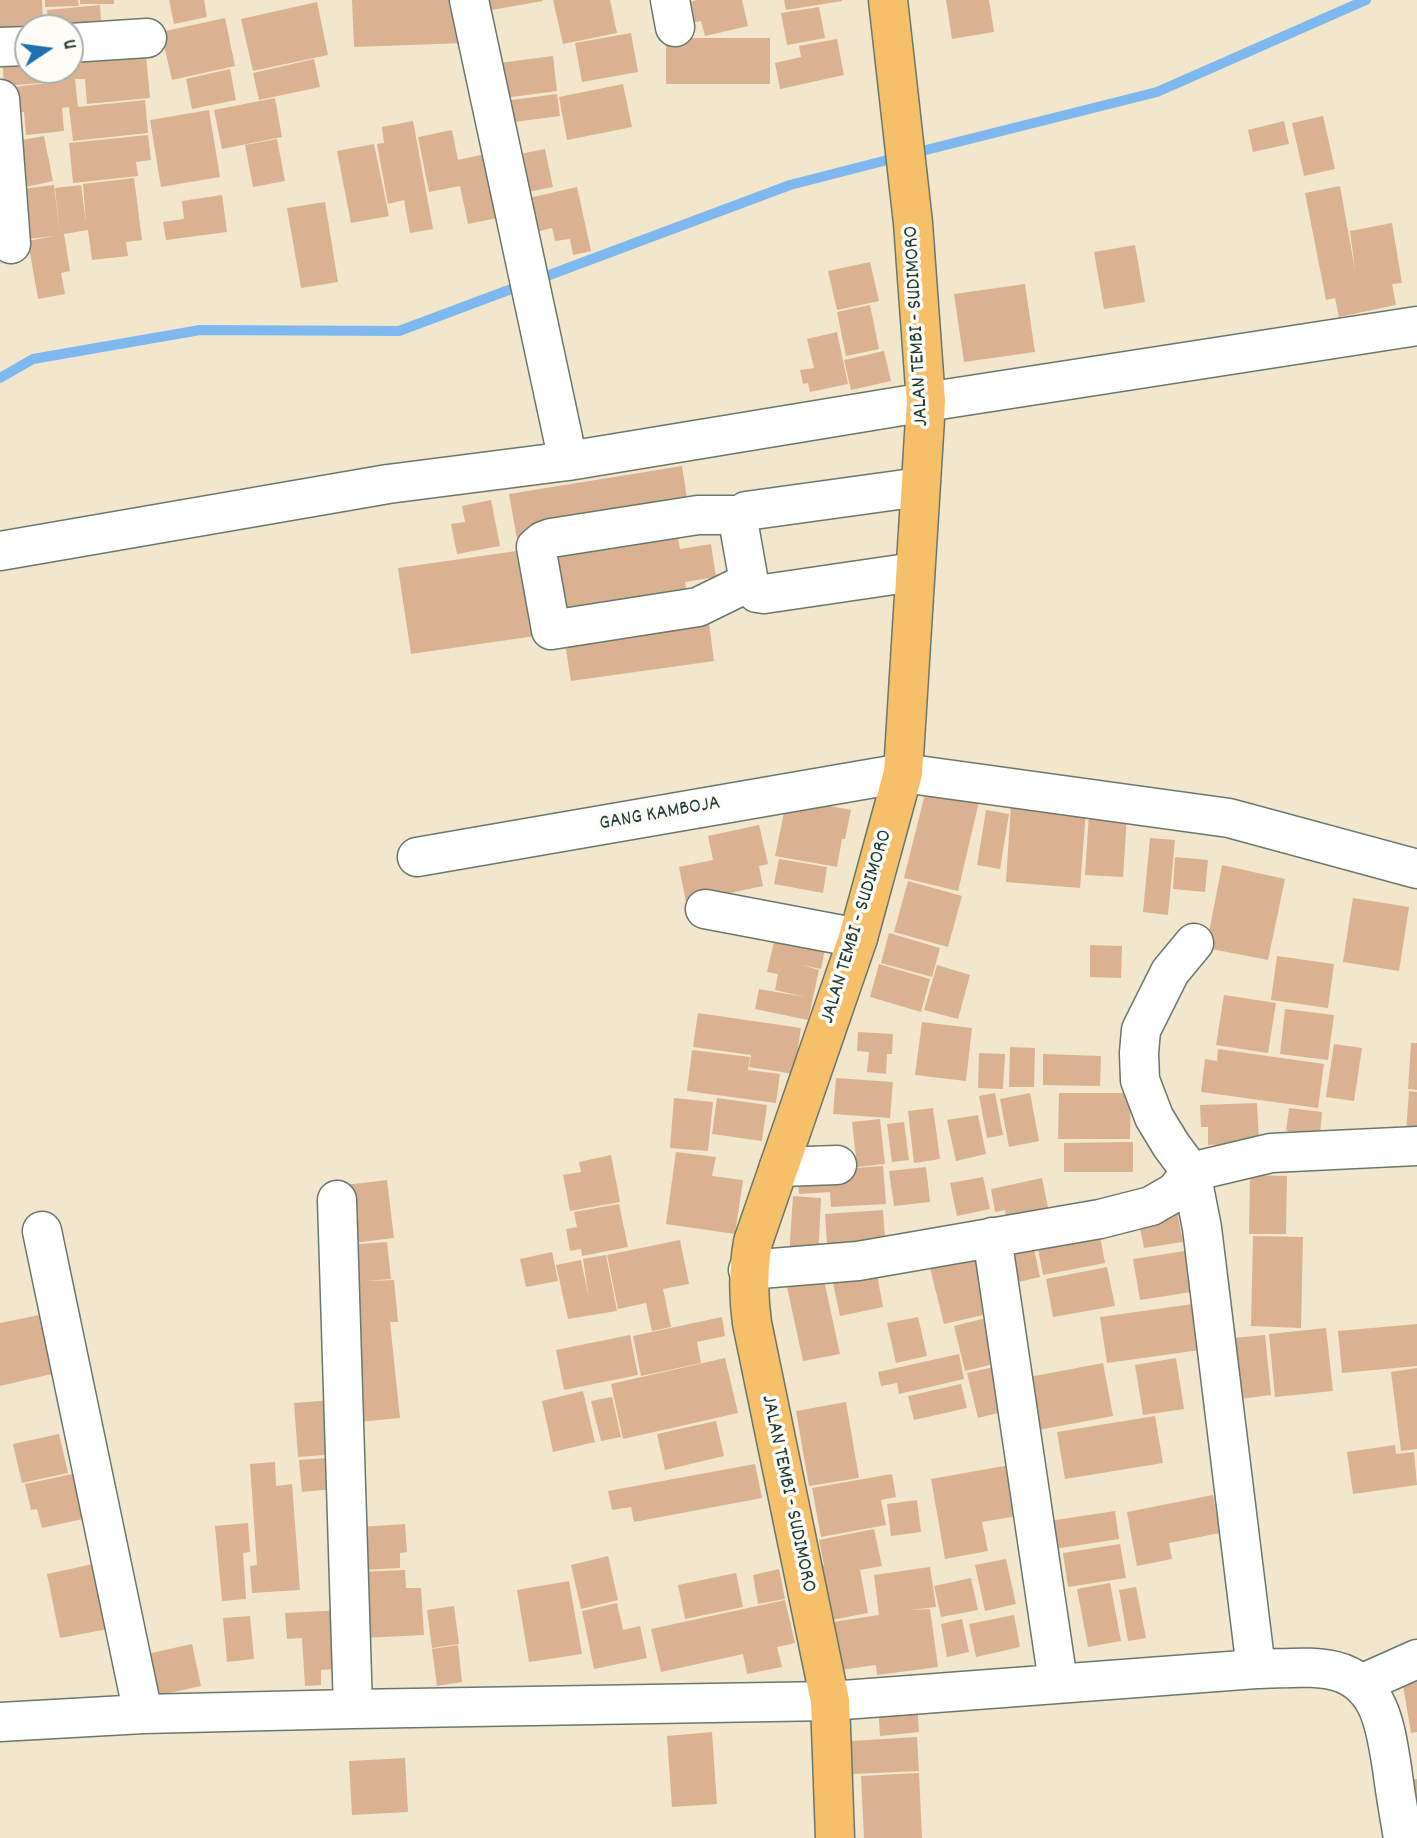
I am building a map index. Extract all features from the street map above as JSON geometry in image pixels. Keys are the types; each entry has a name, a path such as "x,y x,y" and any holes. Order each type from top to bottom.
{"main road":[{"name":"JALAN TEMBI - SUDIMORO","path":"835,1838 830,1701 752,1323 748,1269 753,1242 858,938 903,773 926,402 913,223 888,0"}],"street":[{"path":"469,0 568,461"},
{"path":"84,42 147,38"},
{"path":"0,99 11,244"},
{"path":"0,551 388,484 568,461 1417,326"},
{"path":"749,582 698,607 551,629 536,547 551,538 698,515 741,514 746,511 920,487"},
{"path":"741,514 738,520 749,582 757,593 914,572"},
{"name":"GANG KAMBOJA","path":"417,857 903,773 1229,818 1417,869"},
{"path":"705,909 858,938"},
{"path":"1194,943 1170,972 1141,1030 1140,1080 1154,1117 1191,1172 1202,1228 1256,1669"},
{"path":"748,1269 858,1261 1100,1219 1151,1206 1175,1192 1191,1172 1271,1153 1417,1146"},
{"path":"779,1167 837,1165"},
{"path":"337,1200 353,1709"},
{"path":"42,1231 143,1714"},
{"path":"992,1237 1058,1682"},
{"path":"1361,1684 1417,1659"},
{"path":"0,1722 143,1714 830,1701 1256,1669 1325,1669 1343,1674 1361,1684 1376,1702 1384,1721 1403,1838"}],"building":[{"path":"0,0 42,0 42,14 14,14 14,34 0,40"},
{"path":"45,0 78,0 79,6 45,7"},
{"path":"80,0 114,0 114,4 80,4"},
{"path":"169,0 204,0 207,17 174,24"},
{"path":"352,0 464,0 466,43 354,47"},
{"path":"472,0 542,0 543,1 474,13"},
{"path":"553,0 610,0 617,33 563,44"},
{"path":"696,0 742,0 748,26 705,36 701,21 691,23 687,3"},
{"path":"784,0 842,0 842,1 786,10"},
{"path":"946,0 989,0 994,32 952,39"},
{"path":"317,2 328,55 253,71 241,19"},
{"path":"100,5 102,35 84,31 84,14 47,14 47,10"},
{"path":"819,7 825,38 787,45 781,13"},
{"path":"225,18 235,66 172,80 161,32"},
{"path":"631,33 638,72 582,82 575,43"},
{"path":"666,38 770,38 770,84 666,84"},
{"path":"837,39 844,75 780,89 775,63 801,57 799,46"},
{"path":"145,45 150,98 87,104 84,47"},
{"path":"14,53 14,84 29,84 4,86 2,54"},
{"path":"553,56 557,91 504,98 499,63"},
{"path":"314,59 320,87 259,100 253,73"},
{"path":"230,69 236,100 192,109 186,79"},
{"path":"76,84 78,107 145,100 148,133 73,141 69,107 62,108 64,131 26,135 24,112 7,113 5,88"},
{"path":"623,84 632,127 567,140 559,97"},
{"path":"557,94 560,116 507,123 504,101"},
{"path":"275,98 282,137 222,149 214,110"},
{"path":"209,110 220,177 161,187 150,120"},
{"path":"1323,116 1335,169 1304,176 1292,123"},
{"path":"413,121 433,229 410,233 404,200 388,204 377,144 384,143 382,127"},
{"path":"1284,121 1289,144 1253,152 1248,130"},
{"path":"452,130 458,160 490,153 503,217 468,224 460,186 429,192 418,137"},
{"path":"148,135 151,160 136,162 138,176 73,183 69,143"},
{"path":"44,136 53,181 26,187 16,141"},
{"path":"277,139 285,181 253,187 245,145"},
{"path":"374,144 389,216 351,223 337,151"},
{"path":"545,149 553,187 512,195 505,157"},
{"path":"134,178 142,240 126,242 128,256 92,260 88,230 64,234 70,271 61,273 65,294 38,299 28,241 54,236 20,240 14,190 54,185 60,235 55,188 81,185 86,223 83,184"},
{"path":"1340,186 1355,270 1350,231 1392,223 1402,283 1392,284 1396,305 1339,317 1335,298 1326,300 1305,193"},
{"path":"577,187 591,251 573,255 570,239 555,241 552,228 536,232 529,198"},
{"path":"222,195 227,232 166,240 163,222 184,219 182,201"},
{"path":"325,202 338,282 301,288 287,208"},
{"path":"1135,245 1145,302 1104,309 1094,252"},
{"path":"870,262 879,301 837,310 828,271"},
{"path":"1025,284 1035,352 964,362 954,294"},
{"path":"870,305 879,349 846,356 837,312"},
{"path":"837,332 848,384 810,392 808,383 803,384 800,370 814,368 807,339"},
{"path":"884,351 891,381 851,390 844,360"},
{"path":"682,466 689,511 517,539 509,494"},
{"path":"491,500 500,546 457,554 451,524 465,522 462,506"},
{"path":"676,526 680,549 711,544 716,577 685,582 689,603 561,623 549,546"},
{"path":"530,549 542,635 411,654 398,568"},
{"path":"708,615 714,661 571,681 564,636"},
{"path":"926,790 979,802 958,891 904,878"},
{"path":"787,798 851,810 837,867 775,856"},
{"path":"1011,804 1086,810 1080,888 1006,882"},
{"path":"986,810 1009,814 1000,869 977,865"},
{"path":"1089,813 1127,816 1123,877 1085,875"},
{"path":"759,825 768,864 759,866 763,886 686,902 679,867 713,860 708,836"},
{"path":"1150,838 1175,840 1168,915 1143,912"},
{"path":"1175,857 1208,860 1205,892 1173,889"},
{"path":"779,859 827,867 823,893 774,884"},
{"path":"1222,865 1285,879 1268,960 1206,948"},
{"path":"908,881 962,896 948,947 894,932"},
{"path":"1353,898 1409,907 1399,971 1343,962"},
{"path":"776,933 826,944 821,969 802,965 819,970 808,1020 755,1009 759,989 805,997 775,990 778,974 767,972"},
{"path":"889,933 940,948 932,977 881,963"},
{"path":"1090,945 1122,946 1121,978 1090,977"},
{"path":"1277,956 1334,964 1328,1008 1271,1000"},
{"path":"879,964 930,979 921,1012 870,997"},
{"path":"937,965 970,975 958,1019 924,1010"},
{"path":"1224,995 1276,1003 1268,1053 1216,1045"},
{"path":"1285,1009 1334,1015 1328,1060 1280,1054"},
{"path":"698,1013 801,1028 794,1074 749,1067 751,1055 693,1047"},
{"path":"922,1022 972,1028 966,1081 915,1075"},
{"path":"858,1032 893,1034 892,1054 887,1054 886,1074 867,1072 869,1052 857,1051"},
{"path":"1411,1043 1417,1043 1417,1090 1408,1089"},
{"path":"1334,1044 1362,1048 1354,1101 1326,1097"},
{"path":"1010,1047 1035,1048 1034,1087 1009,1087"},
{"path":"1218,1049 1324,1064 1318,1108 1201,1092 1205,1059 1217,1061"},
{"path":"692,1050 750,1057 748,1070 780,1074 776,1103 687,1091"},
{"path":"979,1053 1005,1054 1003,1089 978,1088"},
{"path":"1043,1054 1101,1056 1100,1086 1043,1085"},
{"path":"836,1078 893,1082 890,1118 833,1114"},
{"path":"1409,1091 1417,1092 1417,1132 1406,1132"},
{"path":"995,1093 1003,1135 987,1138 979,1096"},
{"path":"1030,1093 1039,1141 1009,1147 1000,1099"},
{"path":"1059,1093 1131,1093 1130,1139 1058,1139"},
{"path":"674,1098 713,1102 708,1151 670,1148"},
{"path":"717,1098 767,1105 762,1141 712,1134"},
{"path":"1257,1103 1259,1143 1208,1145 1208,1127 1201,1127 1200,1105"},
{"path":"933,1108 940,1159 914,1163 908,1111"},
{"path":"1289,1108 1322,1112 1320,1135 1286,1131"},
{"path":"978,1115 986,1154 956,1161 947,1120"},
{"path":"880,1119 885,1164 857,1167 852,1122"},
{"path":"904,1122 909,1160 892,1162 887,1124"},
{"path":"1133,1142 1133,1172 1064,1172 1064,1143"},
{"path":"676,1152 716,1157 712,1176 743,1180 735,1234 666,1224"},
{"path":"611,1155 620,1202 570,1211 563,1175 581,1172 579,1162"},
{"path":"883,1166 886,1204 831,1207 830,1192 799,1194 797,1172"},
{"path":"926,1167 930,1202 894,1206 889,1171"},
{"path":"1250,1175 1287,1176 1286,1234 1249,1234"},
{"path":"983,1177 990,1209 957,1216 950,1183"},
{"path":"1042,1178 1050,1217 1008,1225 1005,1210 995,1212 991,1189"},
{"path":"387,1180 394,1238 353,1243 346,1185"},
{"path":"793,1196 821,1198 818,1259 789,1257"},
{"path":"619,1204 628,1247 582,1256 581,1249 570,1251 566,1229 577,1227 574,1212"},
{"path":"883,1210 886,1254 828,1258 825,1214"},
{"path":"1177,1211 1183,1242 1144,1248 1138,1218"},
{"path":"1098,1226 1105,1263 1043,1275 1036,1238"},
{"path":"1253,1236 1303,1237 1301,1328 1251,1326"},
{"path":"1032,1239 1040,1277 1010,1284 1002,1245"},
{"path":"680,1240 689,1284 663,1289 671,1327 652,1331 646,1303 618,1309 607,1255"},
{"path":"387,1242 391,1279 366,1281 394,1280 398,1322 390,1322 400,1418 358,1422 348,1245"},
{"path":"980,1247 996,1312 944,1324 928,1260"},
{"path":"1185,1251 1191,1292 1140,1300 1133,1259"},
{"path":"552,1252 558,1281 526,1287 520,1259"},
{"path":"606,1255 617,1311 568,1319 556,1265 581,1260 589,1299 583,1259"},
{"path":"1107,1267 1115,1306 1053,1317 1046,1279"},
{"path":"876,1269 883,1307 840,1316 832,1278"},
{"path":"824,1280 840,1354 803,1361 787,1287"},
{"path":"1193,1304 1200,1350 1107,1363 1100,1317"},
{"path":"44,1314 56,1373 0,1386 0,1323"},
{"path":"722,1317 725,1336 697,1342 701,1363 641,1376 633,1336"},
{"path":"918,1317 927,1356 896,1363 887,1323"},
{"path":"990,1317 1002,1362 965,1371 954,1326"},
{"path":"1417,1324 1417,1366 1342,1373 1338,1331"},
{"path":"1326,1328 1333,1391 1275,1397 1269,1334"},
{"path":"630,1335 638,1375 564,1390 556,1350"},
{"path":"1265,1335 1271,1395 1240,1399 1233,1338"},
{"path":"959,1354 964,1379 899,1394 897,1383 881,1386 878,1372"},
{"path":"725,1358 738,1413 623,1439 611,1384"},
{"path":"1176,1358 1184,1409 1143,1415 1135,1365"},
{"path":"1103,1363 1113,1416 1033,1431 1024,1378"},
{"path":"1003,1365 1014,1409 978,1418 967,1373"},
{"path":"1417,1368 1417,1449 1401,1451 1391,1372"},
{"path":"961,1384 967,1408 914,1420 908,1396"},
{"path":"583,1391 595,1442 553,1452 542,1401"},
{"path":"612,1397 621,1437 601,1441 591,1401"},
{"path":"332,1400 337,1454 298,1457 294,1403"},
{"path":"846,1402 859,1478 809,1486 796,1411"},
{"path":"1155,1416 1163,1463 1065,1479 1057,1432"},
{"path":"716,1421 724,1456 665,1470 657,1434"},
{"path":"59,1434 68,1473 22,1483 13,1444"},
{"path":"1395,1445 1396,1454 1414,1452 1417,1485 1353,1494 1347,1452"},
{"path":"340,1457 343,1488 302,1492 299,1460"},
{"path":"275,1462 276,1486 292,1484 300,1590 252,1593 250,1566 257,1565 250,1464"},
{"path":"1021,1463 1030,1514 982,1522 988,1551 945,1559 931,1479"},
{"path":"755,1464 762,1498 634,1522 631,1507 612,1510 608,1491"},
{"path":"77,1473 87,1518 42,1528 37,1509 31,1510 25,1484"},
{"path":"892,1474 896,1497 881,1500 886,1525 821,1537 812,1488"},
{"path":"1213,1495 1220,1533 1169,1543 1172,1559 1137,1566 1127,1512"},
{"path":"917,1500 921,1532 891,1536 887,1504"},
{"path":"1115,1511 1119,1539 1041,1551 1036,1523"},
{"path":"248,1523 250,1552 243,1553 246,1599 222,1601 215,1526"},
{"path":"405,1524 407,1552 400,1553 400,1568 362,1570 359,1527"},
{"path":"874,1529 882,1566 860,1570 868,1613 826,1621 815,1567 824,1565 819,1540"},
{"path":"1120,1544 1126,1578 1068,1587 1063,1553"},
{"path":"608,1556 618,1600 581,1609 571,1565"},
{"path":"1006,1559 1016,1604 985,1611 975,1565"},
{"path":"93,1564 108,1629 60,1638 47,1574"},
{"path":"930,1567 936,1607 910,1610 930,1609 938,1667 877,1675 876,1665 840,1670 833,1622 879,1615 874,1575"},
{"path":"779,1569 785,1599 758,1604 753,1575"},
{"path":"405,1570 406,1588 421,1588 424,1635 362,1638 359,1572"},
{"path":"736,1573 743,1607 685,1619 678,1585"},
{"path":"971,1578 978,1610 941,1617 934,1586"},
{"path":"569,1581 582,1654 529,1662 517,1590"},
{"path":"1110,1583 1121,1641 1088,1647 1077,1589"},
{"path":"1136,1587 1146,1638 1128,1641 1119,1590"},
{"path":"785,1600 795,1643 777,1647 782,1667 747,1674 743,1654 661,1672 651,1629"},
{"path":"617,1603 623,1630 640,1626 647,1658 594,1669 582,1611"},
{"path":"454,1606 459,1644 432,1648 427,1610"},
{"path":"344,1610 348,1668 321,1670 321,1685 305,1686 302,1638 287,1639 285,1613"},
{"path":"1014,1615 1020,1647 976,1657 969,1624"},
{"path":"250,1616 254,1659 227,1662 223,1618"},
{"path":"962,1619 969,1652 947,1657 941,1624"},
{"path":"192,1644 201,1686 151,1697 142,1655"},
{"path":"458,1645 462,1682 437,1686 432,1649"},
{"path":"1417,1682 1417,1732 1411,1733 1403,1685"},
{"path":"917,1702 919,1732 880,1736 878,1705"},
{"path":"712,1732 717,1804 672,1807 667,1736"},
{"path":"917,1737 919,1771 853,1774 851,1741"},
{"path":"405,1758 408,1812 352,1815 349,1761"},
{"path":"919,1773 922,1838 864,1838 861,1776"},
{"path":"1417,1779 1417,1822 1409,1780"}],"waterway":[{"path":"914,153 1157,92 1366,0"},
{"path":"536,280 790,185 899,157"},
{"path":"0,378 33,359 200,330 399,331 522,285"}]}
